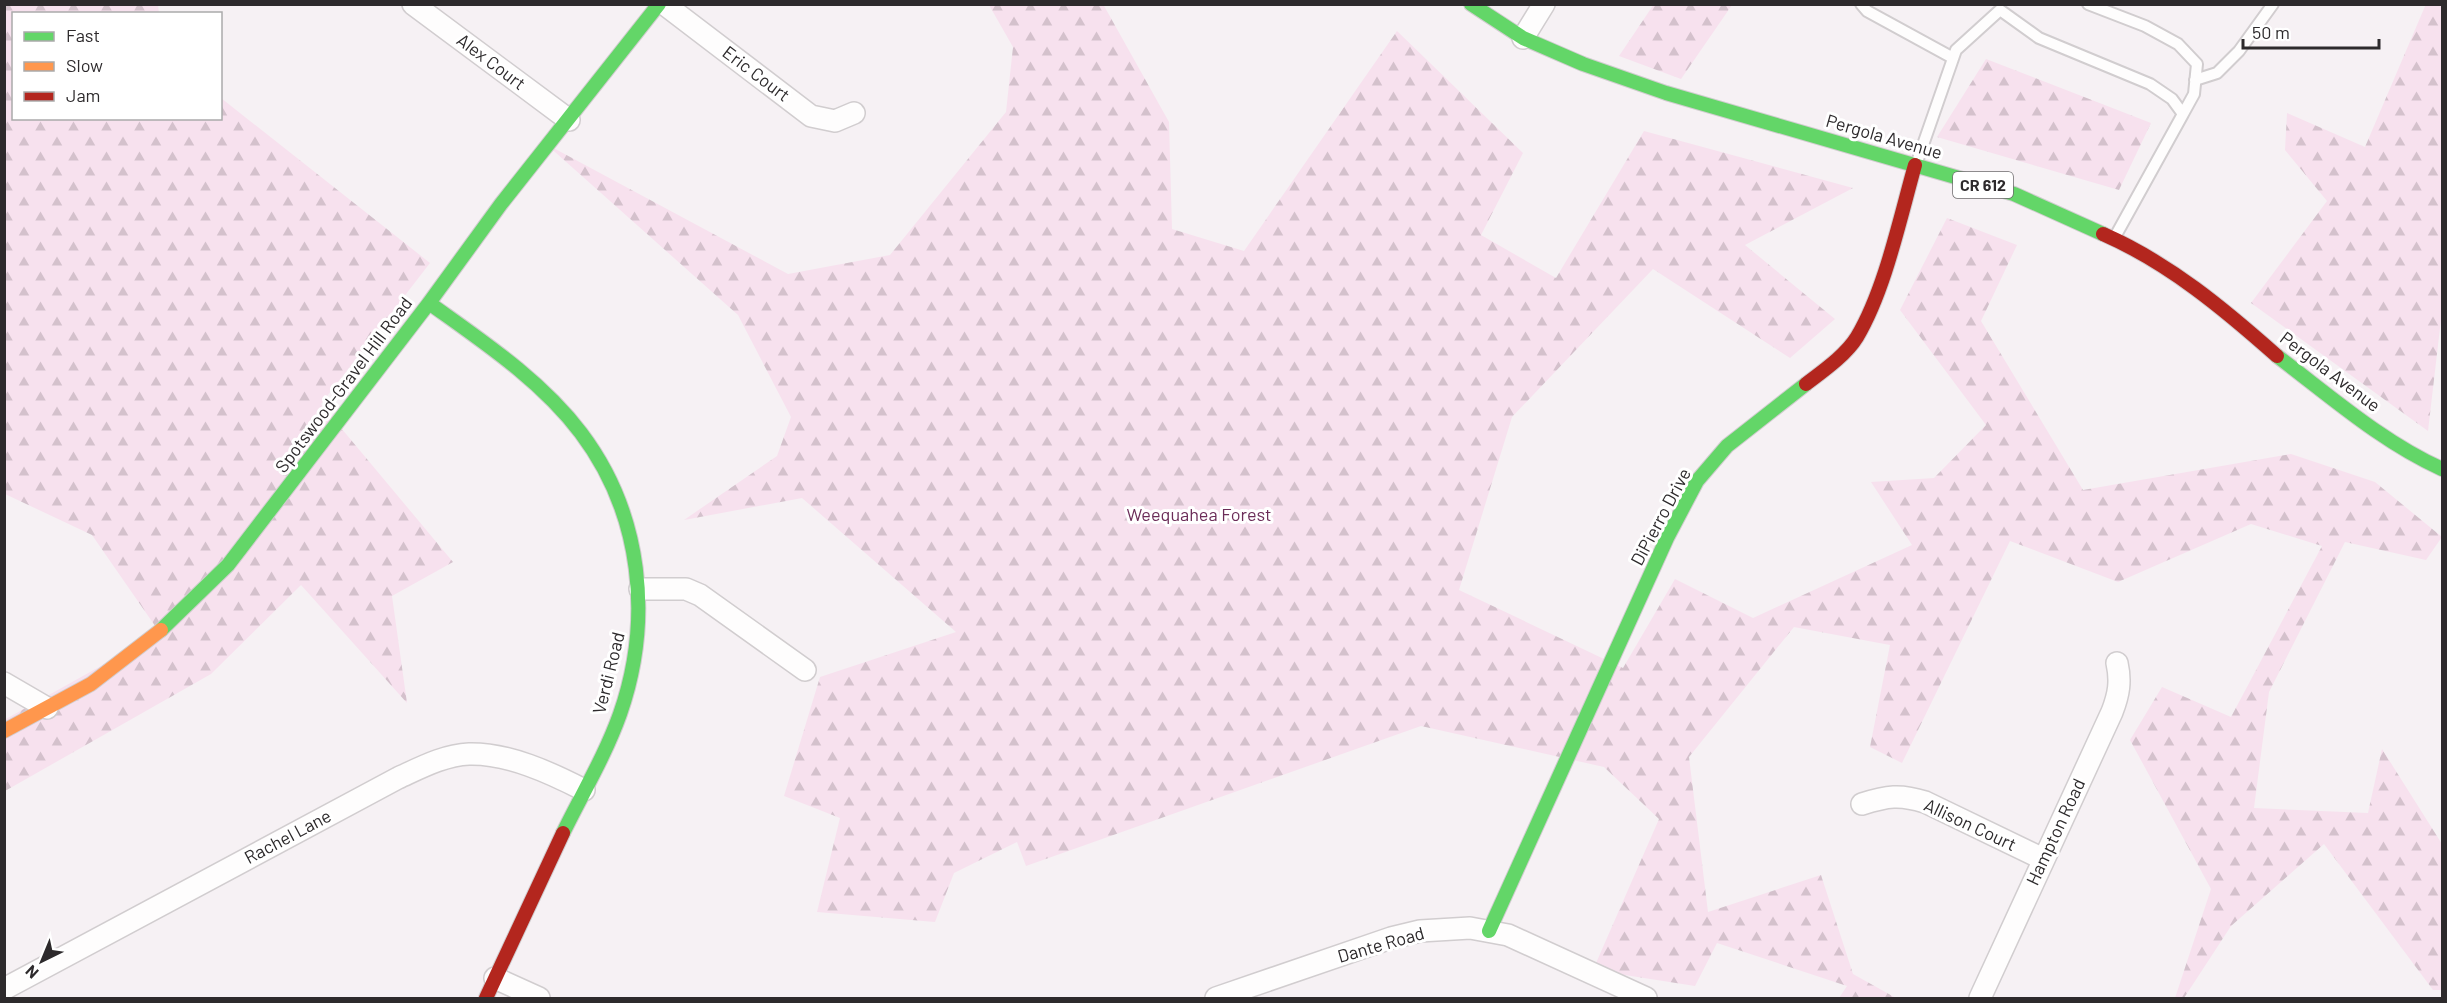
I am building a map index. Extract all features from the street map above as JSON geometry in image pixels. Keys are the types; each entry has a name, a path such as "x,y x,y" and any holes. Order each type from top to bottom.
{"street":[{"name":"Alex Court","path":"413,4 568,120"},
{"name":"Spotswood-Gravel Hill Road","path":"4,731 91,684 154,637 228,565 429,303 501,204 659,4"},
{"name":"Eric Court","path":"664,4 811,116 835,122 854,113"},
{"name":"Pergola Avenue","path":"1471,4 1523,38 1583,64 1666,93 2014,194 2114,238 2153,259 2225,310 2277,356 2350,411 2418,458 2442,469"},
{"path":"1523,38 1544,4"},
{"name":"DiPierro Drive","path":"1489,930 1667,538 1697,481 1727,446 1826,369 1856,339 1875,302 1916,165"},
{"name":"Verdi Road","path":"429,303 518,369 552,401 581,434 603,468 619,502 630,537 640,589 636,652 626,694 612,732 486,999"},
{"path":"640,589 686,589 700,595 806,670"},
{"name":"Hampton Road","path":"1980,999 2112,712 2121,679 2117,663"},
{"path":"4,683 47,708"},
{"name":"Rachel Lane","path":"4,989 398,778 446,758 469,754 534,766 584,790"},
{"name":"Allison Court","path":"1862,804 1884,797 1906,796 1925,802 2043,859"},
{"name":"Dante Road","path":"1216,999 1401,936 1470,928 1508,935 1646,999"},
{"path":"495,978 539,999"}],"lane":[{"path":"1861,4 1867,11 1953,58"},
{"path":"2088,4 2145,26 2178,44 2197,64 2194,94 2114,238"},
{"path":"2195,80 2217,73 2239,51 2273,4"},
{"path":"1916,165 1956,50 2003,7 2039,38 2150,84 2172,99 2183,114"}],"green space":[{"name":"Weequahea Forest","path":"1103,4 1169,122 1172,229 1244,251 1397,31 1523,153 1481,235 1556,278 1644,131 1853,188 1745,245 1835,319 1790,358 1653,269 1512,417 1459,590 1623,668 1675,579 1753,618 1912,545 1871,482 1934,478 1986,425 1900,310 1947,218 2017,245 1981,321 2083,490 2291,454 2375,482 2442,537 2426,560 2345,542 2269,692 2254,808 2368,813 2382,749 2442,844 2442,990 2433,990 2324,844 2231,926 2184,998 2175,998 2211,889 2130,740 2162,687 2231,717 2322,546 2251,524 2118,582 2010,541 1902,763 1870,747 1890,645 1794,627 1689,757 1708,912 1821,875 1853,974 1896,998 1839,998 1847,986 1717,943 1695,986 1593,970 1659,819 1604,767 1421,726 1026,866 1017,842 954,873 935,922 817,912 840,818 784,796 820,677 956,632 802,498 684,520 777,456 791,417 738,315 546,144 788,274 890,255 1006,112 1013,47 989,5"},
{"path":"1654,4 1732,5 1681,79 1619,56"},
{"path":"2426,4 2442,5 2442,311 2428,431 2251,303 2327,201 2285,150 2287,113 2365,147"},
{"path":"5,5 158,5 159,12 12,12 12,120 222,120 222,99 430,263 321,404 453,562 392,596 407,703 301,585 211,674 5,791 4,720 160,633 92,535 5,494"},
{"path":"1986,59 2151,123 2119,190 1937,137"}],"traffic: fast":[{"path":"161,630 228,565 429,303 501,204 659,4"},
{"path":"1471,4 1523,38 1583,64 1666,93 2014,194 2103,234"},
{"path":"429,303 510,362 565,414 602,464 629,532 636,568 638,605 636,641 630,678 620,714 607,745 563,833"},
{"path":"2277,356 2377,432 2442,469"},
{"path":"1489,931 1667,538 1697,481 1727,446 1806,384"}],"traffic: slow":[{"path":"4,731 91,684 161,630"}],"traffic: jam":[{"path":"1806,384 1847,350 1867,318 1884,276 1915,165"},
{"path":"2103,234 2151,259 2195,288 2277,356"},
{"path":"486,998 563,833"}]}
